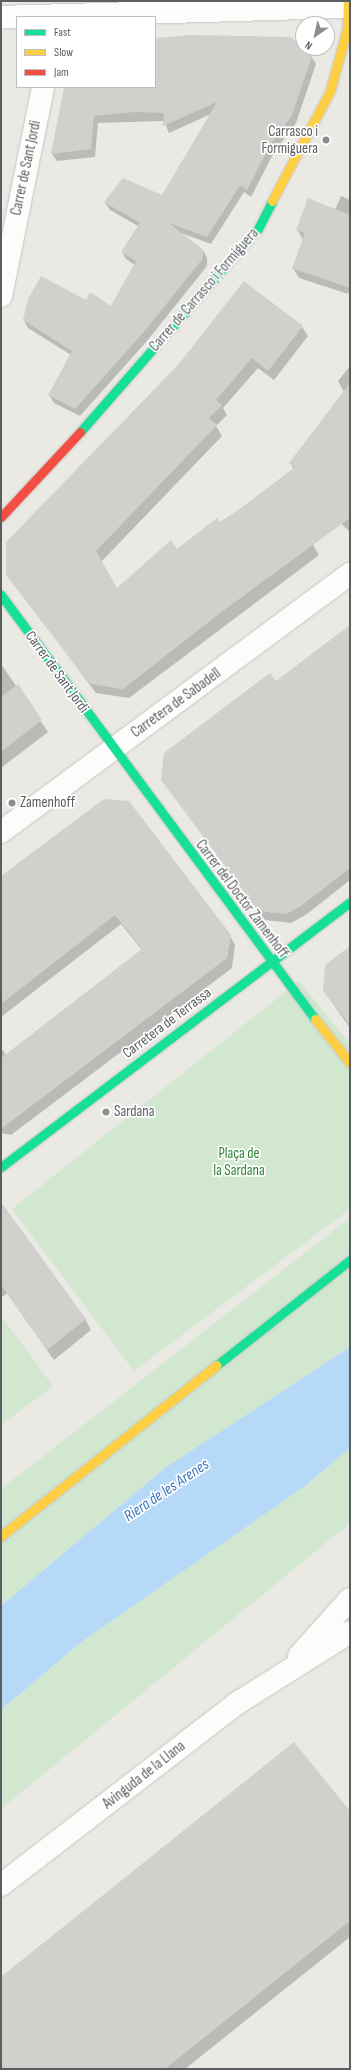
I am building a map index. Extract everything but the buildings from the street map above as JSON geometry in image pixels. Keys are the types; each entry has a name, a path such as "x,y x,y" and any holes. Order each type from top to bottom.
{"street":[{"path":"1,17 56,11 348,4"},
{"name":"Carrer de Carrasco i Formiguera","path":"1,517 8,499 61,454 258,229 330,91 347,29 348,4"},
{"name":"Carrer de Sant Jordi","path":"1,296 43,88"},
{"name":"Carretera de Sabadell","path":"1,832 350,574"},
{"name":"Carrer de Sant Jordi","path":"1,595 113,749"},
{"name":"Carrer del Doctor Zamenhoff","path":"113,749 271,962 350,1063"},
{"name":"Carretera de Terrassa","path":"1,1167 350,902"},
{"path":"1,1536 350,1260"},
{"name":"Avinguda de la Llana","path":"289,1669 350,1599"},
{"name":"Avinguda de la Llana","path":"1,1885 239,1702 289,1669 350,1632"}],"green space":[{"name":"Plaça de la Sardana","path":"299,981 350,1044 350,1209 134,1371 12,1209"},
{"path":"350,1218 350,1347 165,1468 1,1606 1,1489"},
{"path":"1,1316 53,1386 1,1425"},
{"path":"350,1448 350,1523 1,1809 1,1710 80,1643 305,1486"}],"water":[{"name":"Riera de les Arenes","path":"350,1347 350,1448 305,1486 80,1643 1,1710 1,1606 165,1468"}],"traffic: fast":[{"path":"80,432 258,229 272,201"},
{"path":"1,595 315,1019"},
{"path":"1,1167 350,902"},
{"path":"217,1365 350,1260"}],"traffic: slow":[{"path":"272,201 330,91 347,29 348,1"},
{"path":"315,1019 350,1063"},
{"path":"1,1536 217,1365"}],"traffic: jam":[{"path":"1,517 80,432"}],"place":[{"name":"Carrasco i Formiguera","path":"326,140"},
{"name":"Zamenhoff","path":"12,803"},
{"name":"Sardana","path":"106,1112"}]}
